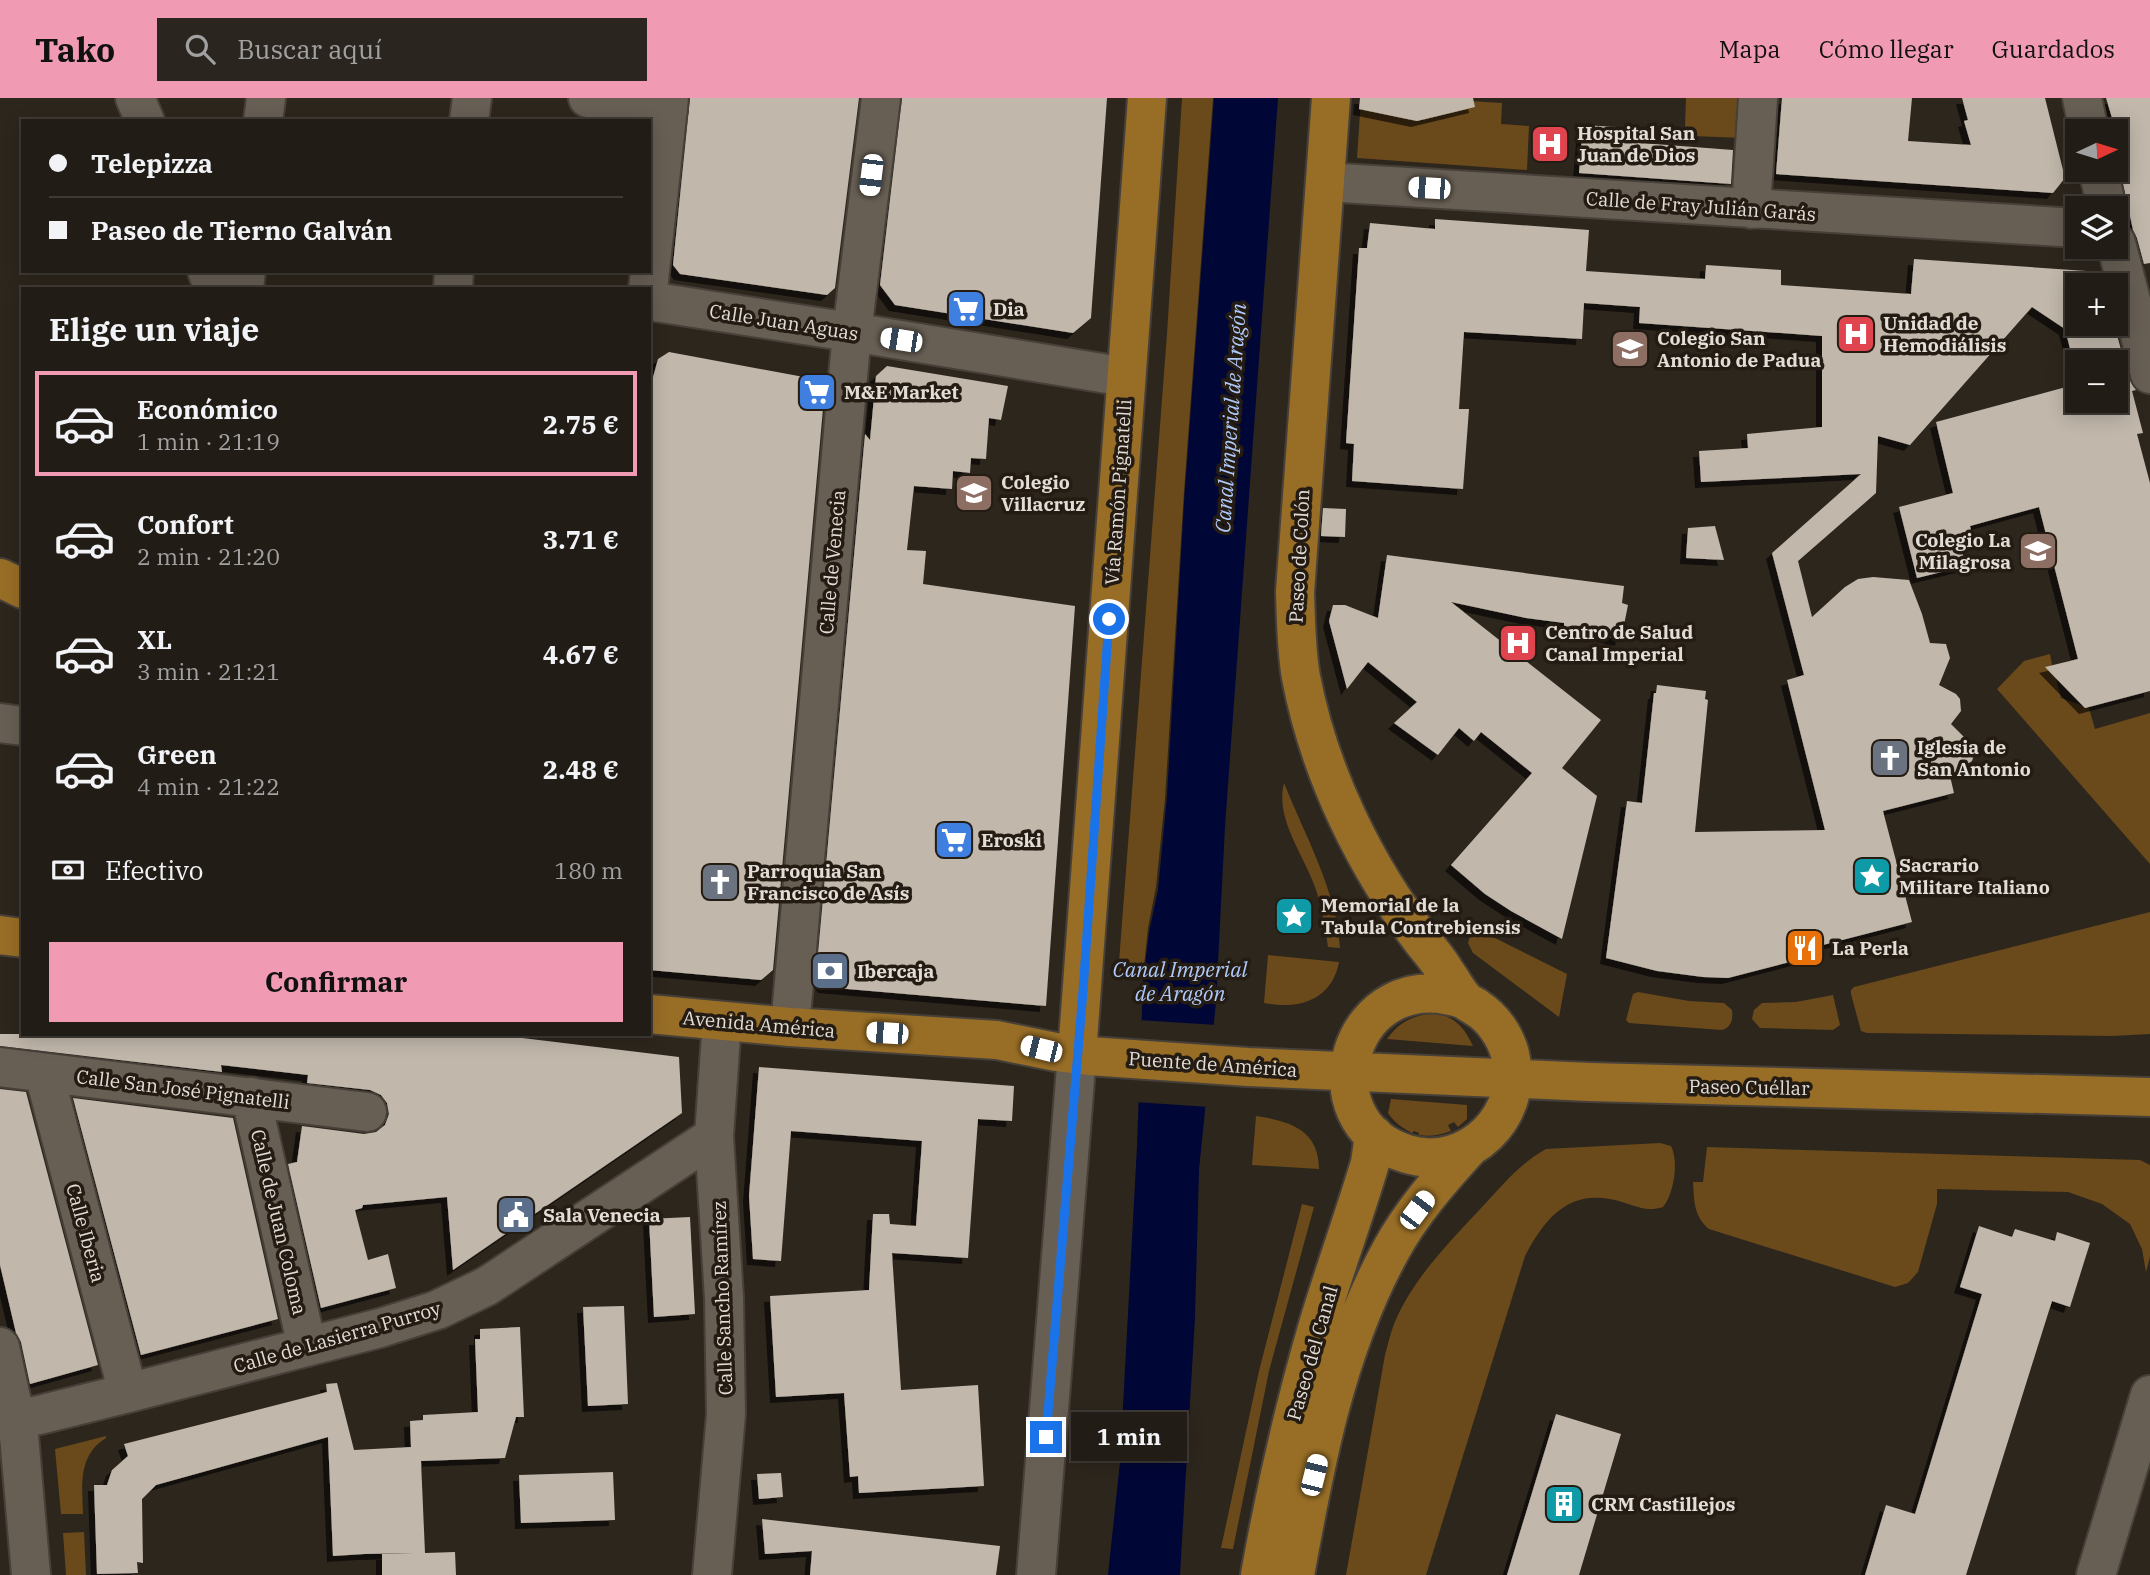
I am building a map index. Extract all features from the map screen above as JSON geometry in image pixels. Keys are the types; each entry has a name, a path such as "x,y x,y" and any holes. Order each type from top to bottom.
{"main road":[{"name":"Vía Ramón Pignatelli","path":"1077,1054 1147,98"},
{"name":"Paseo de Colón","path":"1331,98 1295,592 1296,635 1301,674 1309,712 1330,774 1360,842 1408,920 1465,1000 1488,1016 1504,1039 1512,1066 1512,1079"},
{"path":"0,578 21,588"},
{"path":"0,935 21,938"},
{"name":"Paseo del Canal","path":"1465,1000 1437,993 1408,996 1394,1002 1371,1019 1362,1031 1354,1044 1348,1073 1352,1100 1357,1112 1374,1135 1395,1149 1419,1157 1444,1157 1468,1149"},
{"name":"Avenida América","path":"651,1014 790,1027 997,1040 1077,1054"},
{"name":"Puente de América","path":"1077,1054 1348,1073"},
{"name":"Paseo Cuéllar","path":"1348,1073 2150,1097"},
{"name":"Paseo del Canal","path":"1295,1575 1325,1429 1341,1367 1355,1330 1391,1248 1423,1202 1468,1149 1488,1135 1503,1115 1508,1104 1512,1079"},
{"name":"Paseo del Canal","path":"1260,1575 1294,1413 1318,1325 1370,1163 1374,1135"}],"street":[{"path":"135,98 144,119"},
{"path":"263,119 266,98"},
{"path":"470,119 472,98"},
{"path":"588,98 669,104 651,263"},
{"name":"Calle de Venecia","path":"790,1027 852,332 881,98"},
{"path":"1751,209 1758,98"},
{"path":"2082,98 2087,119"},
{"name":"Calle de Fray Julián Garás","path":"1325,182 2065,228"},
{"path":"2120,259 2150,374"},
{"name":"Calle Juan Aguas","path":"651,301 1126,377"},
{"path":"0,723 21,726"},
{"name":"Calle Sancho Ramírez","path":"712,1575 726,1414 724,1298 714,1136 722,1021"},
{"path":"1036,1575 1077,1054"},
{"name":"Calle San José Pignatelli","path":"0,1067 367,1112"},
{"name":"Calle Iberia","path":"44,1073 128,1393"},
{"name":"Calle de Juan Coloma","path":"251,1097 307,1347"},
{"name":"Calle de Lasierra Purroy","path":"8,1421 128,1393 414,1318 472,1294 714,1136"},
{"path":"0,1347 31,1575"},
{"path":"2096,1575 2150,1395"}],"shaded area":[{"path":"1182,98 1213,98 1165,799 1143,975 1118,975 1167,334"},
{"path":"1361,98 1415,121 1427,117 1436,99 1502,103 1501,124 1529,126 1527,170 1357,158"},
{"path":"1686,98 1744,98 1742,138 1693,136 1685,126"},
{"path":"2050,654 2052,665 2046,667 2056,678 2061,698 2089,708 2095,729 2150,713 2150,864 1997,689 2024,661"},
{"path":"1284,783 1326,884 1333,905 1340,948 1328,947 1320,902 1283,810"},
{"path":"2150,912 2150,1034 2112,1036 1861,1031 1851,994 1854,987"},
{"path":"1476,931 1567,974 1559,1017 1473,953 1468,943 1470,936"},
{"path":"1268,955 1339,962 1335,975 1321,994 1301,1003 1277,1005 1264,1003"},
{"path":"1638,992 1689,1001 1724,1003 1732,1010 1731,1022 1722,1030 1629,1023 1626,1020 1633,994"},
{"path":"1833,995 1840,1025 1833,1030 1760,1028 1752,1019 1754,1010 1762,1003 1796,1002"},
{"path":"1436,1013 1459,1024 1473,1046 1387,1039 1408,1020"},
{"path":"1391,1099 1467,1105 1467,1119 1458,1127 1454,1122 1448,1125 1451,1131 1431,1136 1419,1135 1405,1129 1390,1116 1388,1113"},
{"path":"1256,1116 1291,1125 1308,1136 1318,1156 1319,1169 1252,1165"},
{"path":"1660,1143 1671,1146 1675,1160 1672,1186 1663,1207 1644,1208 1607,1199 1577,1201 1553,1216 1525,1256 1426,1575 1346,1575 1385,1355 1394,1324 1421,1276 1512,1175 1546,1149"},
{"path":"1707,1147 2140,1160 2150,1165 2150,1257 2146,1272 2142,1249 2130,1224 2102,1204 2068,1192 1937,1189 1937,1204 1918,1272 1908,1283 1895,1287 1709,1229 1698,1214 1693,1182 1703,1182"},
{"path":"1302,1204 1314,1207 1269,1371 1233,1549 1221,1548 1259,1371"},
{"path":"106,1436 90,1453 86,1462 82,1482 83,1514 61,1514 55,1449"},
{"path":"84,1532 86,1575 66,1575 63,1533"}],"water":[{"name":"Canal Imperial de Aragón","path":"1214,98 1278,98 1225,826 1216,1002 1199,1170 1195,1317 1180,1575 1108,1575 1120,1462 1143,982 1149,932 1158,890 1167,796 1184,502"}],"pier":[{"path":"1138,1020 1217,1025 1209,1107 1135,1102"}],"building":[{"path":"690,98 859,98 835,288 827,295 680,274 673,265"},
{"path":"902,98 1107,98 1091,318 1073,333 895,305 880,285"},
{"path":"1360,98 1473,98 1475,107 1417,121 1359,109"},
{"path":"1782,98 1912,98 1908,141 1971,145 1964,121 1968,120 1962,98 2045,98 2065,178 2053,193 1776,174"},
{"path":"2106,98 2150,98 2150,263 2144,264 2123,182 2128,182 2128,119 2112,119"},
{"path":"1583,125 1616,127 1615,141 1733,150 1731,184 1579,173"},
{"path":"1435,219 1589,230 1586,271 1705,279 1706,265 1781,270 1781,285 1911,294 1914,259 2101,272 2065,273 2065,329 2032,307 1910,445 1878,436 1876,493 1798,561 1812,617 1845,587 1858,579 1873,577 1909,580 1930,643 1946,644 1950,658 1939,685 1960,699 1961,711 1951,724 1973,746 1972,761 1950,776 1954,793 1883,811 1912,922 1819,946 1821,954 1728,978 1657,971 1606,958 1627,801 1642,803 1657,685 1706,691 1705,699 1708,700 1695,832 1825,830 1787,680 1804,675 1772,553 1861,474 1701,482 1699,451 1748,448 1747,434 1822,427 1822,336 1639,323 1640,307 1584,303 1582,339 1464,332 1459,409 1469,409 1463,489 1352,481 1354,444 1346,443 1359,248 1367,248 1370,223 1435,229"},
{"path":"2067,336 2117,336 2121,350 2070,350"},
{"path":"669,352 820,380 825,386 773,970 761,980 651,970 651,385 658,359"},
{"path":"887,366 1008,386 1001,420 989,418 986,459 971,458 970,473 953,471 952,489 914,486 907,550 926,551 923,584 1075,606 1046,1006 824,987 816,976 865,434 870,440 876,376"},
{"path":"2128,375 2136,390 2132,391 2143,433 2137,434 2150,483 2150,691 2085,708 2045,667 2078,659 2039,507 1970,526 1974,545 1961,548 1966,566 1917,578 1899,507 1953,493 1936,422 2065,387 2065,413 2128,413"},
{"path":"1323,508 1346,509 1345,537 1321,536"},
{"path":"1715,526 1724,560 1686,558 1688,528"},
{"path":"1387,555 1624,586 1622,603 1628,605 1621,640 1564,627 1564,623 1451,602 1601,720 1562,768 1597,796 1562,939 1485,894 1451,865 1532,773 1481,732 1474,741 1459,728 1438,755 1394,723 1417,702 1368,662 1347,689 1329,621 1333,605 1345,605 1378,618"},
{"path":"0,1034 506,1036 679,1057 682,1113 453,1270 447,1197 363,1205 355,1210 368,1260 388,1254 396,1288 321,1308 288,1164 297,1162 302,1126 364,1134 376,1132 385,1125 389,1114 387,1103 381,1095 370,1090 307,1083 308,1075 221,1065 222,1072 0,1046"},
{"path":"759,1067 1014,1086 1012,1121 978,1119 968,1258 892,1253 901,1390 978,1385 984,1486 859,1493 858,1476 850,1477 844,1393 776,1397 770,1296 869,1290 873,1214 889,1214 890,1224 916,1226 922,1141 791,1131 781,1261 753,1259 749,1196"},
{"path":"0,1089 26,1092 98,1365 30,1384 0,1265"},
{"path":"73,1098 233,1118 278,1319 141,1355"},
{"path":"690,1217 695,1314 654,1317 649,1219"},
{"path":"1979,1226 2012,1237 2015,1229 2055,1241 2057,1232 2090,1243 2070,1307 2052,1301 1966,1575 1865,1575 1886,1505 1915,1514 1982,1294 1960,1287"},
{"path":"624,1306 628,1404 588,1406 583,1307"},
{"path":"520,1327 524,1417 516,1417 505,1458 421,1461 425,1553 455,1552 456,1575 382,1575 382,1554 413,1553 364,1554 333,1556 328,1437 156,1485 142,1499 143,1563 137,1562 138,1573 97,1574 94,1485 107,1485 112,1470 128,1456 124,1444 327,1392 326,1384 337,1383 354,1450 411,1447 410,1421 423,1420 423,1415 478,1412 475,1339 480,1339 480,1329"},
{"name":"CRM Castillejos","path":"1556,1414 1621,1434 1579,1575 1507,1575"},
{"path":"613,1472 615,1520 521,1523 519,1475"},
{"path":"781,1473 783,1497 759,1499 757,1474"},
{"path":"762,1519 1000,1546 996,1575 810,1575 812,1551 765,1554"}],"place":[{"name":"Hospital San Juan de Dios","path":"1550,144"},
{"name":"Dia","path":"966,309"},
{"name":"Unidad de Hemodiálisis","path":"1856,334"},
{"name":"Colegio San Antonio de Padua","path":"1630,349"},
{"name":"M&E Market","path":"817,392"},
{"name":"Colegio Villacruz","path":"974,493"},
{"name":"Colegio La Milagrosa","path":"2038,551"},
{"name":"Centro de Salud Canal Imperial","path":"1518,643"},
{"name":"Iglesia de San Antonio","path":"1890,758"},
{"name":"Eroski","path":"954,840"},
{"name":"Sacrario Militare Italiano","path":"1872,876"},
{"name":"Parroquia San Francisco de Asís","path":"720,882"},
{"name":"Memorial de la Tabula Contrebiensis","path":"1294,916"},
{"name":"La Perla","path":"1805,948"},
{"name":"Ibercaja","path":"830,971"},
{"name":"Sala Venecia","path":"516,1215"},
{"name":"CRM Castillejos","path":"1564,1504"}],"route":[{"path":"1046,1437 1083,991 1109,619"}]}
